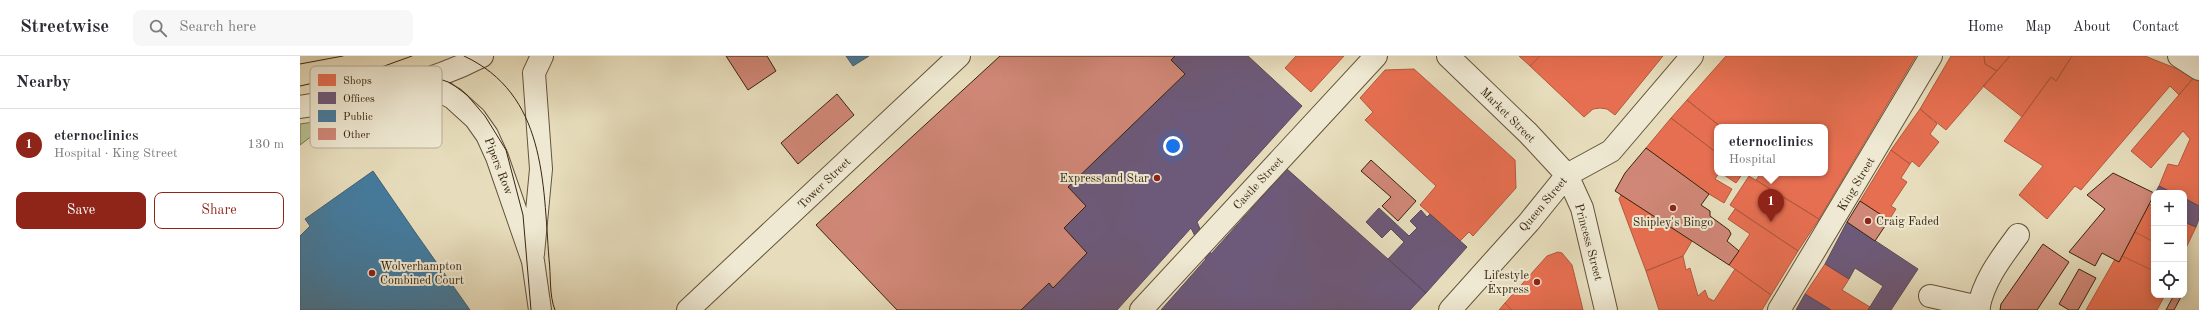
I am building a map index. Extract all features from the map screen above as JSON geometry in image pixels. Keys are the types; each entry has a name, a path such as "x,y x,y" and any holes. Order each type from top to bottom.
{"street":[{"path":"442,74 482,56"},
{"name":"Tower Street","path":"688,310 959,56"},
{"name":"Castle Street","path":"1141,310 1376,56"},
{"name":"Market Street","path":"1448,56 1528,133 1567,175"},
{"name":"Queen Street","path":"1450,310 1529,222 1567,175 1611,151 1692,56"},
{"name":"King Street","path":"1779,310 1931,56"},
{"path":"2179,56 2199,69"},
{"name":"Pipers Row","path":"533,62 541,170 533,261"},
{"name":"Pipers Row","path":"442,92 453,98 475,118 488,135 533,261 540,310"},
{"path":"300,107 310,105"},
{"name":"Princess Street","path":"1567,175 1582,208 1606,310"},
{"path":"1930,296 1978,309 1983,291 1994,269 2018,235"}],"green space":[{"path":"310,123 310,137 300,145 300,124"}],"building: Shops":[{"path":"1296,56 1344,56 1311,92 1285,68"},
{"path":"1519,56 1540,56 1530,66"},
{"path":"1540,56 1663,56 1615,115 1607,109 1600,108 1593,109 1584,117 1530,66"},
{"path":"1726,56 1916,56 1819,219 1756,180 1759,176 1828,176 1828,124 1717,124 1687,100"},
{"path":"1951,56 1984,56 1985,64 1997,71 1946,130 1920,109"},
{"path":"1984,56 2010,56 1997,71 1985,64"},
{"path":"2010,56 2072,56 2056,81 2051,77 2022,117 1983,86"},
{"path":"2072,56 2145,56 2195,76 2179,95 2170,86 2081,190 2075,186 2047,219 2019,195 2043,166 2004,141 2051,77 2056,81"},
{"path":"1414,69 1515,160 1516,188 1473,236 1469,232 1460,241 1420,205 1436,186 1365,120 1373,112 1360,98 1385,70"},
{"path":"2195,76 2199,79 2199,206 2187,200 2187,190 2167,190 2159,186 2168,164 2178,166 2190,139 2183,131 2151,168 2131,151"},
{"path":"1687,100 1717,124 1714,124 1714,151 1671,118"},
{"path":"1920,109 1937,124 1930,134 1939,142 1919,167 1912,161 1910,164 1891,150"},
{"path":"1671,118 1714,151 1714,176 1717,176 1715,179 1732,189 1724,203 1709,194 1646,148"},
{"path":"1891,150 1910,164 1901,178 1907,182 1891,206 1896,209 1889,220 1860,201"},
{"path":"1726,176 1741,176 1736,183"},
{"path":"1749,176 1819,219 1798,251 1730,205"},
{"path":"1621,195 1692,241 1683,256 1646,271 1619,199"},
{"path":"2149,204 2151,205 2151,298 2163,298 2157,310 2086,310 2115,259 2119,262"},
{"path":"1735,209 1798,251 1771,295 1729,265 1750,234 1728,219"},
{"path":"2187,223 2196,227 2187,246"},
{"path":"2135,232 2151,240 2151,270 2122,256"},
{"path":"1558,252 1562,253 1572,265 1583,310 1512,310 1505,303 1547,256"},
{"path":"1683,256 1686,270 1690,268 1698,296 1705,290 1708,298 1714,301 1735,269 1771,295 1762,310 1659,310 1646,271"},
{"path":"1825,264 1849,279 1842,290 1870,307 1868,310 1831,310 1805,294"},
{"path":"1505,303 1512,310 1499,310"}],"building: Offices":[{"name":"Express and Star","path":"1175,56 1248,56 1302,106 1197,222 1211,254 1287,169 1426,293 1410,310 1161,310 1206,259 1191,228 1117,310 1021,310 1049,283 1053,288 1087,253 1064,228 1086,206 1068,187 1185,74 1171,60"},
{"path":"2159,186 2167,190 2157,190"},
{"path":"2187,200 2199,206 2199,219 2196,227 2187,223"},
{"path":"1379,208 1409,236 1417,228 1410,221 1421,210 1427,217 1430,214 1467,247 1426,293 1388,259 1404,242 1391,229 1382,238 1366,222"},
{"path":"1847,222 1918,269 1891,310 1868,310 1883,286 1855,268 1849,279 1825,264"},
{"path":"1805,294 1831,310 1796,310"}],"building: Public":[{"path":"846,56 869,56 853,66"},
{"name":"Wolverhampton Combined Court","path":"373,171 470,310 300,310 300,236 310,226 305,219"}],"building: Other":[{"path":"726,56 767,56 776,71 748,90"},
{"path":"1000,56 1175,56 1171,60 1185,74 1068,187 1086,206 1064,228 1087,253 1053,288 1049,283 1021,310 897,310 816,225"},
{"path":"837,94 854,115 798,164 781,143"},
{"name":"Shipley's Bingo","path":"1646,148 1709,194 1701,205 1710,211 1710,216 1729,230 1731,234 1727,241 1739,251 1729,265 1615,191 1625,173"},
{"path":"1371,160 1416,201 1398,221 1382,206 1391,197 1361,171"},
{"path":"2113,173 2151,192 2151,201 2119,262 2102,253 2095,266 2069,252 2105,209 2087,195"},
{"name":"Craig Faded","path":"1860,201 1889,220 1875,241 1847,222"},
{"path":"2043,244 2069,262 2037,310 2000,310 2001,304"},
{"path":"2079,269 2096,278 2078,310 2069,310 2059,304"},
{"path":"2172,298 2180,298 2174,310 2166,310"}],"tram line":[{"path":"300,64 343,56"},
{"path":"384,66 412,56"},
{"path":"464,56 491,72 511,93 525,117 535,143 545,200 551,292 555,310"},
{"path":"442,80 451,83 467,95 485,116 506,150 523,215 531,310"},
{"path":"300,86 310,84"}],"place":[{"name":"Express and Star","path":"1157,178"},
{"name":"Shipley's Bingo","path":"1673,208"},
{"name":"Craig Faded","path":"1868,221"},
{"name":"eternoclinics","path":"1771,222"},
{"name":"Wolverhampton Combined Court","path":"372,273"},
{"name":"Lifestyle Express","path":"1537,282"}]}
